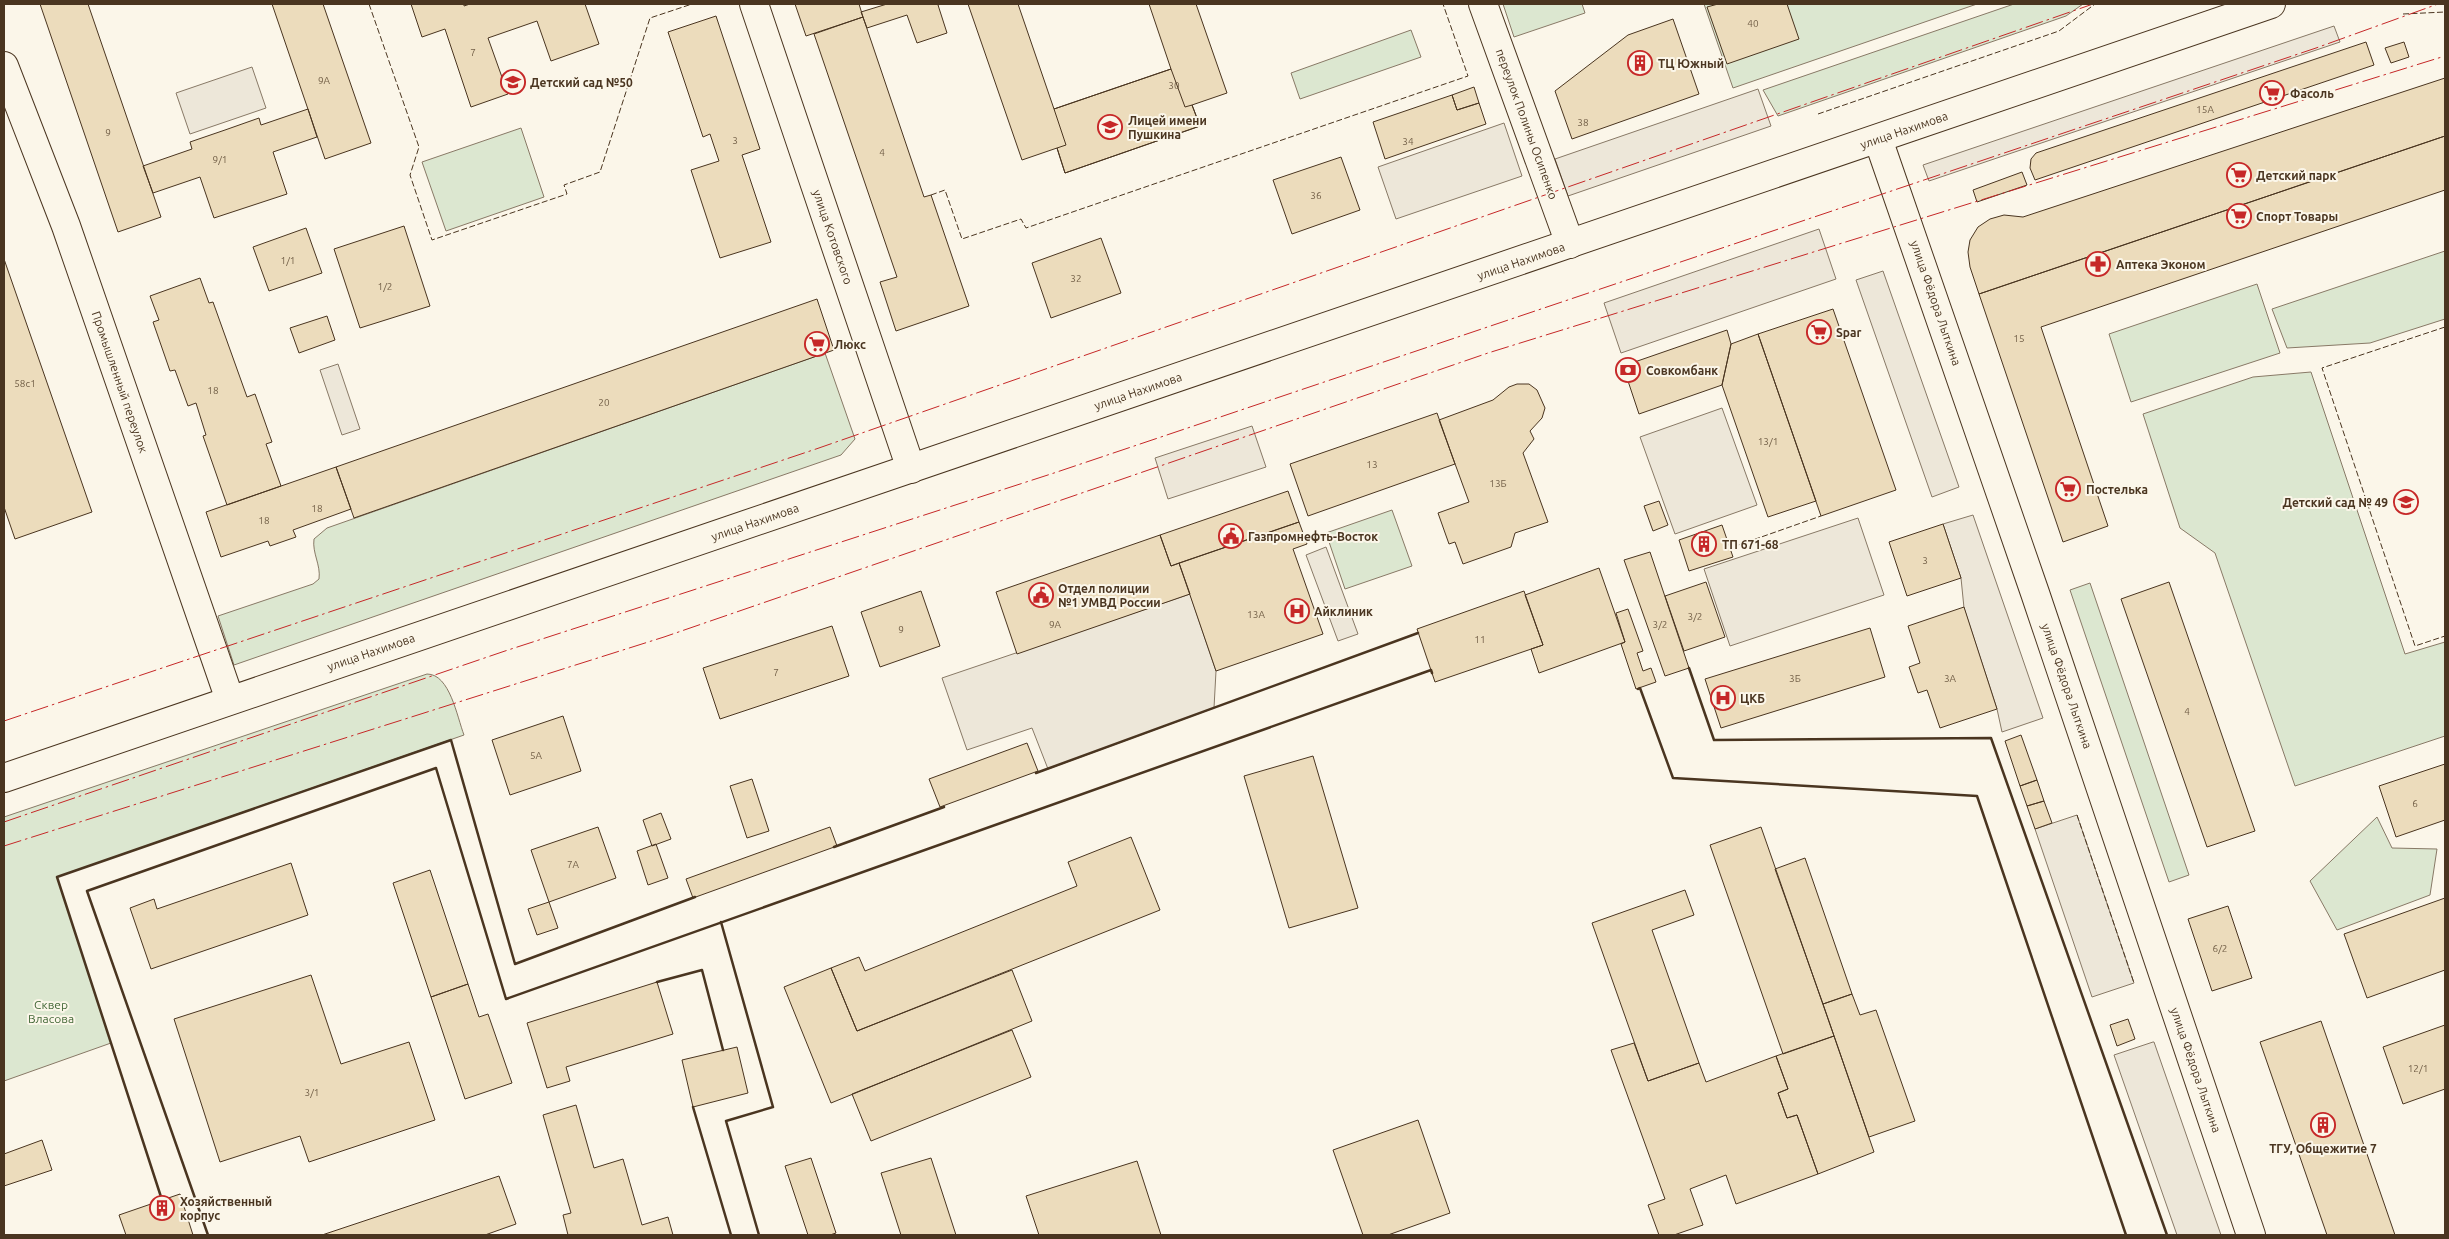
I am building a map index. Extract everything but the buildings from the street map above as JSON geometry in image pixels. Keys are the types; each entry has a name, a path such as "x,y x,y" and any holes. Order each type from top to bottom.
{"street":[{"name":"улица Котовского","path":"754,4 911,469"},
{"name":"переулок Полины Осипенко","path":"1483,4 1570,244"},
{"name":"улица Нахимова","path":"4,778 2271,4"},
{"name":"Промышленный переулок","path":"4,66 66,226 230,700"},
{"name":"улица Фёдора Лыткина","path":"1878,139 2035,593 2252,1235"}],"green space":[{"path":"1503,4 1582,4 1585,13 1514,37"},
{"path":"1704,4 1977,4 1733,88"},
{"path":"2014,4 2083,4 2066,16 1778,116 1763,90"},
{"path":"1411,30 1421,57 1300,99 1291,73"},
{"path":"521,128 544,197 446,231 422,162"},
{"path":"2445,251 2445,319 2370,343 2287,348 2272,309"},
{"path":"2257,284 2280,353 2131,402 2109,334"},
{"path":"825,353 855,439 841,455 234,665 218,616 313,584 319,579 314,539 327,528"},
{"path":"2311,372 2405,654 2445,642 2445,736 2295,786 2215,553 2180,528 2143,414 2253,377"},
{"path":"1392,510 1412,566 1345,589 1326,533"},
{"path":"2090,583 2189,875 2169,882 2070,590"},
{"name":"Сквер Власова","path":"427,674 435,676 442,681 447,689 452,698 464,735 57,877 111,1043 4,1081 4,817"},
{"path":"2377,817 2392,848 2437,849 2430,895 2337,930 2310,881"}],"shaded area":[{"path":"2334,26 2340,42 1929,181 1923,165"},
{"path":"252,67 266,108 190,134 176,93"},
{"path":"1758,89 1771,126 1568,196 1555,159"},
{"path":"1504,123 1522,176 1396,219 1378,167"},
{"path":"1819,229 1836,279 1621,353 1604,303"},
{"path":"1883,271 1959,487 1932,497 1856,280"},
{"path":"338,364 360,429 342,435 320,370"},
{"path":"1722,408 1757,505 1675,534 1640,437"},
{"path":"1252,426 1266,467 1168,499 1155,458"},
{"path":"1973,515 2043,718 2002,732 1997,709 1964,608 1961,578 1943,524"},
{"path":"1858,518 1884,595 1730,646 1704,569"},
{"path":"1326,547 1358,634 1338,641 1306,555"},
{"path":"1190,594 1216,671 1214,708 1048,769 1032,728 967,750 942,678"},
{"path":"2077,815 2134,983 2092,997 2035,829"},
{"path":"2154,1042 2221,1235 2177,1235 2114,1055"}],"fence":[{"path":"369,4 419,147 410,175 432,240 567,194 564,185 600,172 650,18 692,4"},
{"path":"931,195 945,190 962,239 1021,219 1026,228 1468,76 1443,4"},
{"path":"1818,114 2059,31 2095,4"},
{"path":"2403,14 2445,12"},
{"path":"2445,327 2322,368 2415,646 2445,636"},
{"path":"1730,548 1821,516"},
{"path":"2077,815 2134,983"}],"wall":[{"path":"1036,773 1418,633"},
{"path":"1689,668 1714,740 1991,738 2167,1235"},
{"path":"208,1235 87,891 436,768 506,999 1431,670 1432,673"},
{"path":"1638,689 1640,688 1673,778 1977,796 2126,1235"},
{"path":"162,1200 57,877 451,740 515,964 695,897"},
{"path":"834,847 944,807"},
{"path":"721,922 773,1107 726,1121 759,1235"},
{"path":"657,982 702,970 723,1050"},
{"path":"693,1107 731,1235"}],"power":[{"path":"4,721 816,449 2093,4"},
{"path":"4,822 505,651 1054,473 2316,48 2438,4"},
{"path":"4,846 664,637 1488,353 2445,56"}],"place":[{"name":"ТЦ Южный","path":"1640,63"},
{"name":"Детский сад №50","path":"513,82"},
{"name":"Фасоль","path":"2272,93"},
{"name":"Лицей имени Пушкина","path":"1110,127"},
{"name":"Детский парк","path":"2239,175"},
{"name":"Спорт Товары","path":"2239,216"},
{"name":"Аптека Эконом","path":"2098,264"},
{"name":"Spar","path":"1819,332"},
{"name":"Люкс","path":"817,344"},
{"name":"Совкомбанк","path":"1628,370"},
{"name":"Постелька","path":"2068,489"},
{"name":"Детский сад № 49","path":"2406,502"},
{"name":"Газпромнефть-Восток","path":"1231,536"},
{"name":"ТП 671-68","path":"1704,544"},
{"name":"Отдел полиции №1 УМВД России","path":"1041,595"},
{"name":"Айклиник","path":"1297,611"},
{"name":"ЦКБ","path":"1723,698"},
{"name":"ТГУ, Общежитие 7","path":"2323,1125"},
{"name":"Хозяйственный корпус","path":"162,1208"}]}
